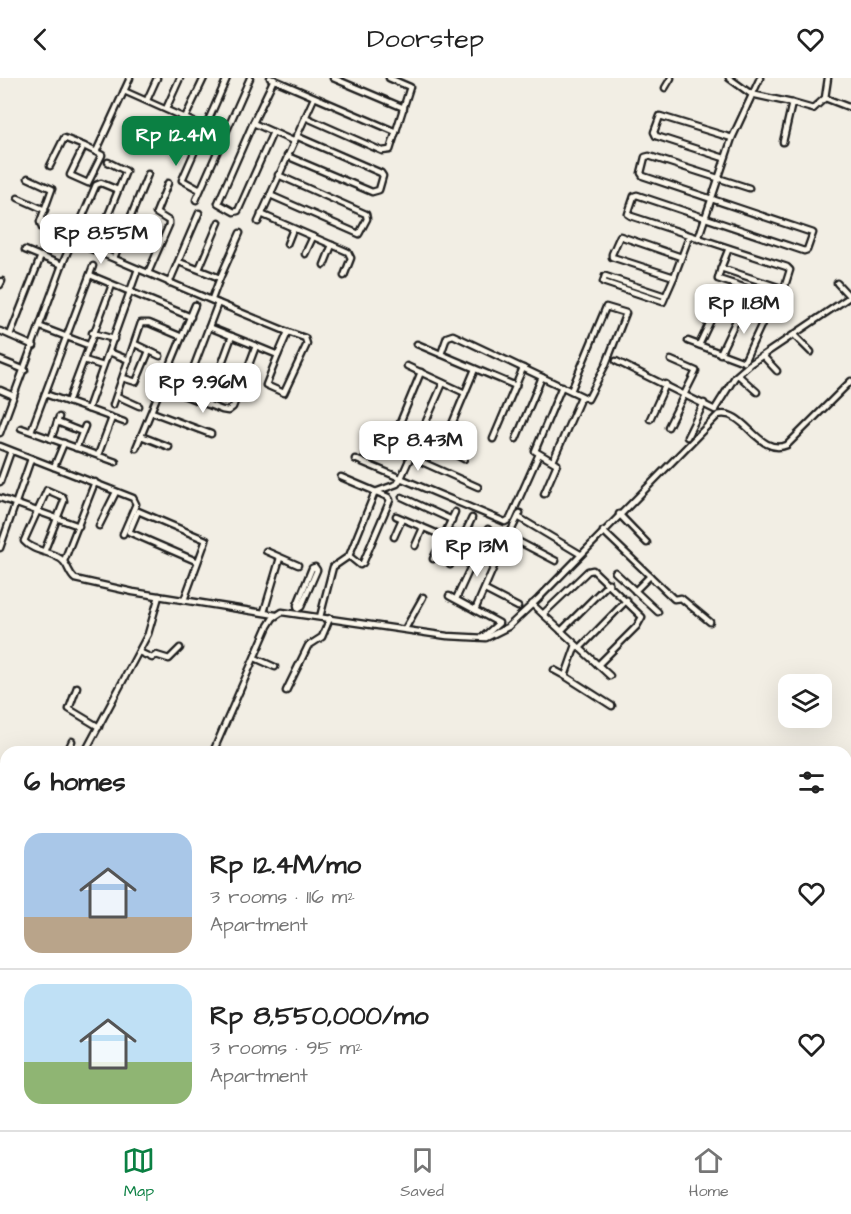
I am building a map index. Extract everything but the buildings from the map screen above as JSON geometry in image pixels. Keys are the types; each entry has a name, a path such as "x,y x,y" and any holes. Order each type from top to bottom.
{"street":[{"path":"96,152 130,78"},
{"path":"147,100 157,78"},
{"path":"166,109 180,78"},
{"path":"185,118 204,78"},
{"path":"200,190 182,180 227,78"},
{"path":"195,200 249,78"},
{"path":"273,132 238,211 234,212 218,203 273,78 314,98 396,132"},
{"path":"333,78 404,108"},
{"path":"305,117 382,151 391,148 410,87 389,78"},
{"path":"665,88 671,78"},
{"path":"729,78 751,94 812,110 825,98 828,78"},
{"path":"698,239 724,158 760,78"},
{"path":"124,91 205,127"},
{"path":"258,222 314,98"},
{"path":"825,98 851,108"},
{"path":"783,141 792,103"},
{"path":"724,158 656,136 654,132 660,116 732,138"},
{"path":"253,123 381,172 383,176 379,190 372,192 287,156"},
{"path":"50,166 64,138 84,146 96,152 102,154 90,181 85,183 72,177 71,172 84,146"},
{"path":"729,248 718,279 731,285 780,298 790,268 729,248 689,237 628,214 634,196 637,195 806,252 813,235 811,232 643,176 641,173 645,157 749,188"},
{"path":"108,162 126,171"},
{"path":"94,250 128,165"},
{"path":"114,258 148,174"},
{"path":"270,195 359,234 367,219 366,214 278,175"},
{"path":"28,178 52,189 40,222 42,228 305,338 307,344 284,393 266,386 288,332"},
{"path":"0,433 3,418 25,370 62,265 96,185 101,183 118,190"},
{"path":"148,273 169,225 169,222 156,213 168,183"},
{"path":"18,198 45,210"},
{"path":"169,283 199,213"},
{"path":"261,214 351,254 344,276"},
{"path":"199,269 219,222"},
{"path":"287,244 293,229"},
{"path":"212,299 240,233"},
{"path":"674,277 612,256 617,236 681,257"},
{"path":"305,254 312,237"},
{"path":"665,296 604,276 603,282 663,302 689,237"},
{"path":"324,265 332,245"},
{"path":"25,250 62,265"},
{"path":"10,335 41,256"},
{"path":"179,262 220,278"},
{"path":"31,431 93,266"},
{"path":"721,268 784,289"},
{"path":"88,409 138,269"},
{"path":"90,274 191,317"},
{"path":"715,409 738,375 750,364 850,296 837,283"},
{"path":"68,402 92,333 112,285"},
{"path":"707,301 765,317 744,362"},
{"path":"183,395 218,303"},
{"path":"136,448 195,305"},
{"path":"699,345 717,305"},
{"path":"441,354 450,334 581,397 588,399 593,394 626,313 606,307 571,391"},
{"path":"720,354 741,310"},
{"path":"113,405 143,322 182,337"},
{"path":"41,327 88,345"},
{"path":"209,327 278,355"},
{"path":"0,331 34,345"},
{"path":"92,333 114,339"},
{"path":"794,335 811,352"},
{"path":"207,404 232,336"},
{"path":"687,340 750,364"},
{"path":"135,344 160,356"},
{"path":"417,344 516,386"},
{"path":"163,387 228,411 233,406 256,346"},
{"path":"123,378 136,382 149,351"},
{"path":"109,352 129,360"},
{"path":"763,356 777,371"},
{"path":"0,360 25,370"},
{"path":"84,360 103,366"},
{"path":"668,427 696,371 671,360"},
{"path":"616,361 704,403 715,409 718,415"},
{"path":"407,366 465,393"},
{"path":"493,439 523,368"},
{"path":"442,448 475,369"},
{"path":"421,372 398,423 400,427 464,459"},
{"path":"738,375 757,392"},
{"path":"516,439 542,377"},
{"path":"216,746 268,626 276,615 282,612 297,611 320,617 447,636 488,637 508,627 532,604 718,415 731,416 768,446 780,448 787,445 851,381"},
{"path":"320,617 333,567 349,556 375,492 397,484 401,478 443,383"},
{"path":"650,419 666,384"},
{"path":"544,494 557,464 535,451 562,386"},
{"path":"0,390 14,396"},
{"path":"45,394 124,422"},
{"path":"117,396 139,406"},
{"path":"553,461 581,397"},
{"path":"687,437 704,403"},
{"path":"152,412 211,434"},
{"path":"98,455 112,418"},
{"path":"51,439 58,420 82,432"},
{"path":"76,448 85,426"},
{"path":"21,428 116,462"},
{"path":"457,455 465,435"},
{"path":"141,436 169,447"},
{"path":"366,437 478,487"},
{"path":"54,467 64,443"},
{"path":"0,446 133,498 136,504 123,534"},
{"path":"0,482 11,451"},
{"path":"355,459 460,505 508,521 539,454"},
{"path":"0,548 14,502 31,459"},
{"path":"341,477 388,496 389,504 363,563 357,564 349,556"},
{"path":"64,561 95,482"},
{"path":"44,552 59,518 63,497 51,491 44,492 24,541 44,552 64,561 75,579 159,597 276,615"},
{"path":"99,526 116,492"},
{"path":"402,497 452,520"},
{"path":"0,498 79,526"},
{"path":"184,600 196,561 206,540 138,512 129,532 196,561"},
{"path":"433,559 455,512"},
{"path":"619,514 647,543"},
{"path":"475,610 519,515 580,554"},
{"path":"396,516 423,528 461,538 499,555"},
{"path":"450,565 472,518"},
{"path":"394,537 402,519"},
{"path":"415,546 423,528"},
{"path":"456,599 488,529"},
{"path":"603,531 674,598 681,598 710,622"},
{"path":"508,536 556,561"},
{"path":"266,551 298,565"},
{"path":"264,612 280,558"},
{"path":"315,567 317,570 301,608 297,611 312,568 315,567"},
{"path":"543,614 588,571 597,571 641,614 642,620 598,665"},
{"path":"615,572 657,612"},
{"path":"635,591 650,576"},
{"path":"561,630 609,583"},
{"path":"485,590 518,607"},
{"path":"449,596 499,622 483,637"},
{"path":"88,746 139,652 148,633 159,597"},
{"path":"405,629 423,597"},
{"path":"565,676 578,646 627,600"},
{"path":"532,604 610,676"},
{"path":"286,691 309,646 322,637 330,618"},
{"path":"139,652 152,658 156,655 172,659 180,648"},
{"path":"255,658 274,668"},
{"path":"554,670 612,706"},
{"path":"77,687 69,710 99,727"},
{"path":"70,746 72,741"}]}
